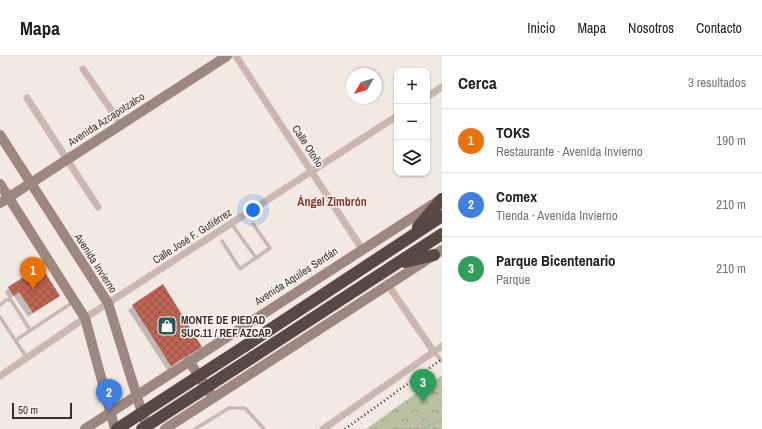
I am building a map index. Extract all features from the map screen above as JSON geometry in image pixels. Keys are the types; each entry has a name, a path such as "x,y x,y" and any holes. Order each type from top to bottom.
{"highway":[{"path":"408,238 442,199"},
{"path":"116,429 442,216"},
{"path":"142,429 442,234"},
{"path":"396,264 438,252"}],"street":[{"name":"Avenida Azcapotzalco","path":"4,201 226,56"},
{"name":"Calle Otoño","path":"236,56 362,249"},
{"path":"83,69 121,124"},
{"path":"430,94 442,87"},
{"path":"27,98 98,207"},
{"name":"Calle José F. Gutiérrez","path":"0,376 108,303 394,118"},
{"name":"Avenida Invierno","path":"0,135 108,303 138,395 147,429"},
{"path":"0,184 4,201 86,318 110,413 116,429"},
{"name":"Avenida Aquiles Serdán","path":"85,429 362,249 442,199"},
{"path":"165,429 438,252"},
{"path":"388,285 434,352"},
{"path":"323,429 442,347"},
{"path":"189,361 213,398"}],"lane":[{"path":"231,223 256,258"},
{"path":"222,241 240,269 270,248 253,224"},
{"path":"0,304 6,300 11,300 30,330"},
{"path":"16,340 75,301"},
{"path":"0,317 26,358"},
{"path":"434,352 442,361"},
{"path":"194,429 229,408 245,408 264,429"}],"path":[{"path":"397,429 423,428 442,420"}],"green space":[{"path":"442,375 442,429 366,429"}],"building":[{"path":"41,266 60,296 33,313 19,292 14,296 8,287"},
{"name":"MONTE DE PIEDAD SUC.11 / REF AZCAP","path":"163,284 202,347 171,366 132,305"}],"railway":[{"path":"345,429 442,359"}],"place":[{"name":"TOKS","path":"33,290"},
{"name":"MONTE DE PIEDAD SUC.11 / REF AZCAP","path":"167,326"},
{"name":"Parque Bicentenario","path":"423,402"},
{"name":"Comex","path":"109,412"}],"district":[{"name":"Ángel Zimbrón","path":"332,202"}]}
